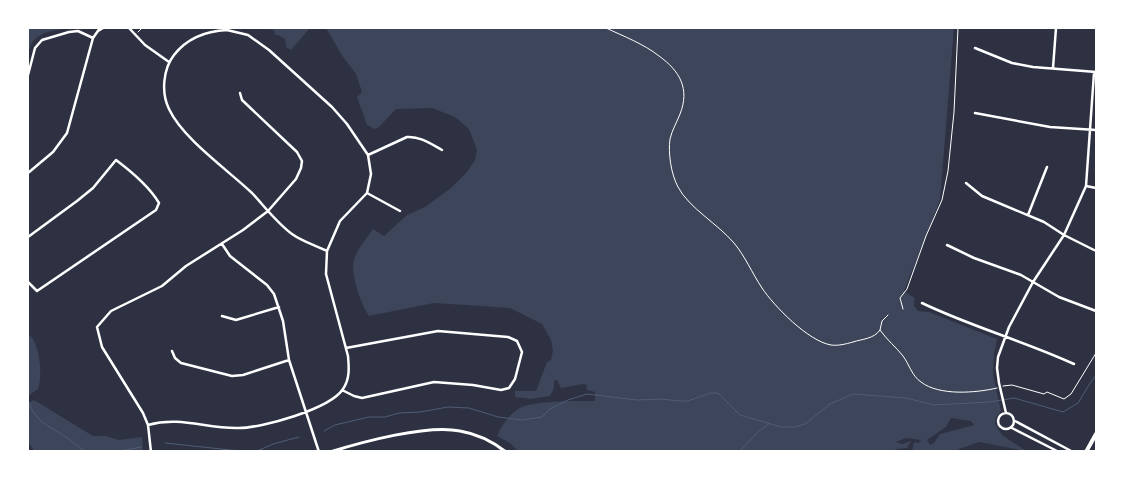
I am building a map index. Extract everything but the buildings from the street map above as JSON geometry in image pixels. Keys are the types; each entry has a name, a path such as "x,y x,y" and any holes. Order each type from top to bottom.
{"main road":[{"path":"1086,452 1096,434"}],"street":[{"path":"28,173 53,152 66,133 93,38 101,28"},
{"path":"128,28 146,45 169,62"},
{"path":"1053,68 1056,28"},
{"path":"148,425 173,420 238,428 253,427 306,413 334,400 346,383 349,367 346,348 326,274 327,251 340,221 367,193 371,174 368,155 348,124 269,50 248,35 227,30 202,34 180,46 169,62 164,84 165,98 176,121 291,233 301,240 327,251"},
{"path":"28,75 35,48 42,40 78,31 93,38"},
{"path":"975,48 1012,63 1033,67 1095,72 1086,186 1064,235 1033,282 1010,327 998,357 999,383 1006,413"},
{"path":"151,452 148,425 144,413 102,346 98,327 112,311 162,286 186,266 222,244 268,211 296,179 302,161 298,152 242,100 240,93"},
{"path":"975,113 1050,128 1096,130"},
{"path":"368,155 407,137 414,136 442,150"},
{"path":"28,237 77,202 93,188 116,160 138,178 155,195 160,204 156,210 37,291 28,282"},
{"path":"1028,215 1047,167"},
{"path":"966,183 982,196 1044,222 1064,235 1096,251"},
{"path":"1086,186 1096,188"},
{"path":"367,193 400,211"},
{"path":"222,244 230,256 267,285 274,294 283,321 290,360 319,452"},
{"path":"947,245 974,258 1014,271 1059,297 1096,310"},
{"path":"922,303 968,323 1046,351 1074,364"},
{"path":"222,316 236,320 279,307"},
{"path":"342,390 362,398 434,382 473,385 501,390 509,388 515,380 522,352 517,341 508,337 438,331 346,348"},
{"path":"172,351 175,358 182,363 232,376 243,375 290,360"},
{"path":"1006,413 1012,415 1015,421 1073,452"},
{"path":"1006,413 999,418 999,425 1004,429 1012,428 1059,452"},
{"path":"1012,428 1015,421"},
{"path":"330,452 378,440 443,429 474,434 494,442 506,452"}],"path":[{"path":"136,34 142,28"},
{"path":"606,28 659,55 680,77 684,88 684,101 670,140 674,178 683,194 720,228 734,244 763,289 774,302 806,332 829,345 844,344 872,337 880,330 882,321 888,315"},
{"path":"903,309 900,298 907,290 926,236 942,200 948,171 954,112 958,28"},
{"path":"880,330 894,345 916,378 922,383 944,390 968,393 1012,385 1044,394 1047,392 1064,399 1071,394 1096,353"}],"shaded area":[{"path":"28,28 65,28 37,37 33,41 28,54"},
{"path":"264,28 310,28 291,50 286,47 285,39 275,35 274,30"},
{"path":"326,28 954,28 940,200 904,291 915,298 914,306 918,311 929,312 997,339 993,375 1001,411 996,417 995,424 1002,435 1026,451 979,442 953,451 912,451 914,442 918,443 921,440 906,438 896,442 902,444 911,441 907,448 896,449 893,452 518,451 510,443 497,436 514,412 524,406 533,404 595,401 595,392 587,390 587,385 583,384 561,388 557,380 554,381 554,388 550,396 531,399 515,397 515,391 536,391 547,362 551,360 553,351 551,340 542,324 510,308 434,303 369,316 360,297 353,266 355,256 360,248 373,229 384,236 407,215 425,207 451,188 467,172 475,160 477,150 469,129 455,117 432,108 396,109 379,127 375,129 367,125 357,97 362,92 356,74 343,57","holes":["951,418 971,421 974,425 940,434 934,443 930,445 927,440 946,427"]},
{"path":"28,334 38,351 40,376 38,389 28,396"},
{"path":"34,400 93,436 106,436 119,440 142,437 143,451 34,451 28,441 28,403"}],"waterway":[{"path":"324,431 335,425 369,417 385,417 399,413 420,412 448,407 469,408 498,417 522,420 542,417 550,409 568,400 587,394 637,400 688,401 710,393 718,393 740,415 781,427 794,427 805,424 830,404 853,394 906,398 934,405 990,402 1014,398 1063,412 1078,403 1096,375"},
{"path":"28,401 39,420 66,437 79,448 89,452"},
{"path":"739,452 758,432 770,423"},
{"path":"255,452 273,444 299,437"},
{"path":"165,443 249,452"},
{"path":"115,452 141,447"}]}
